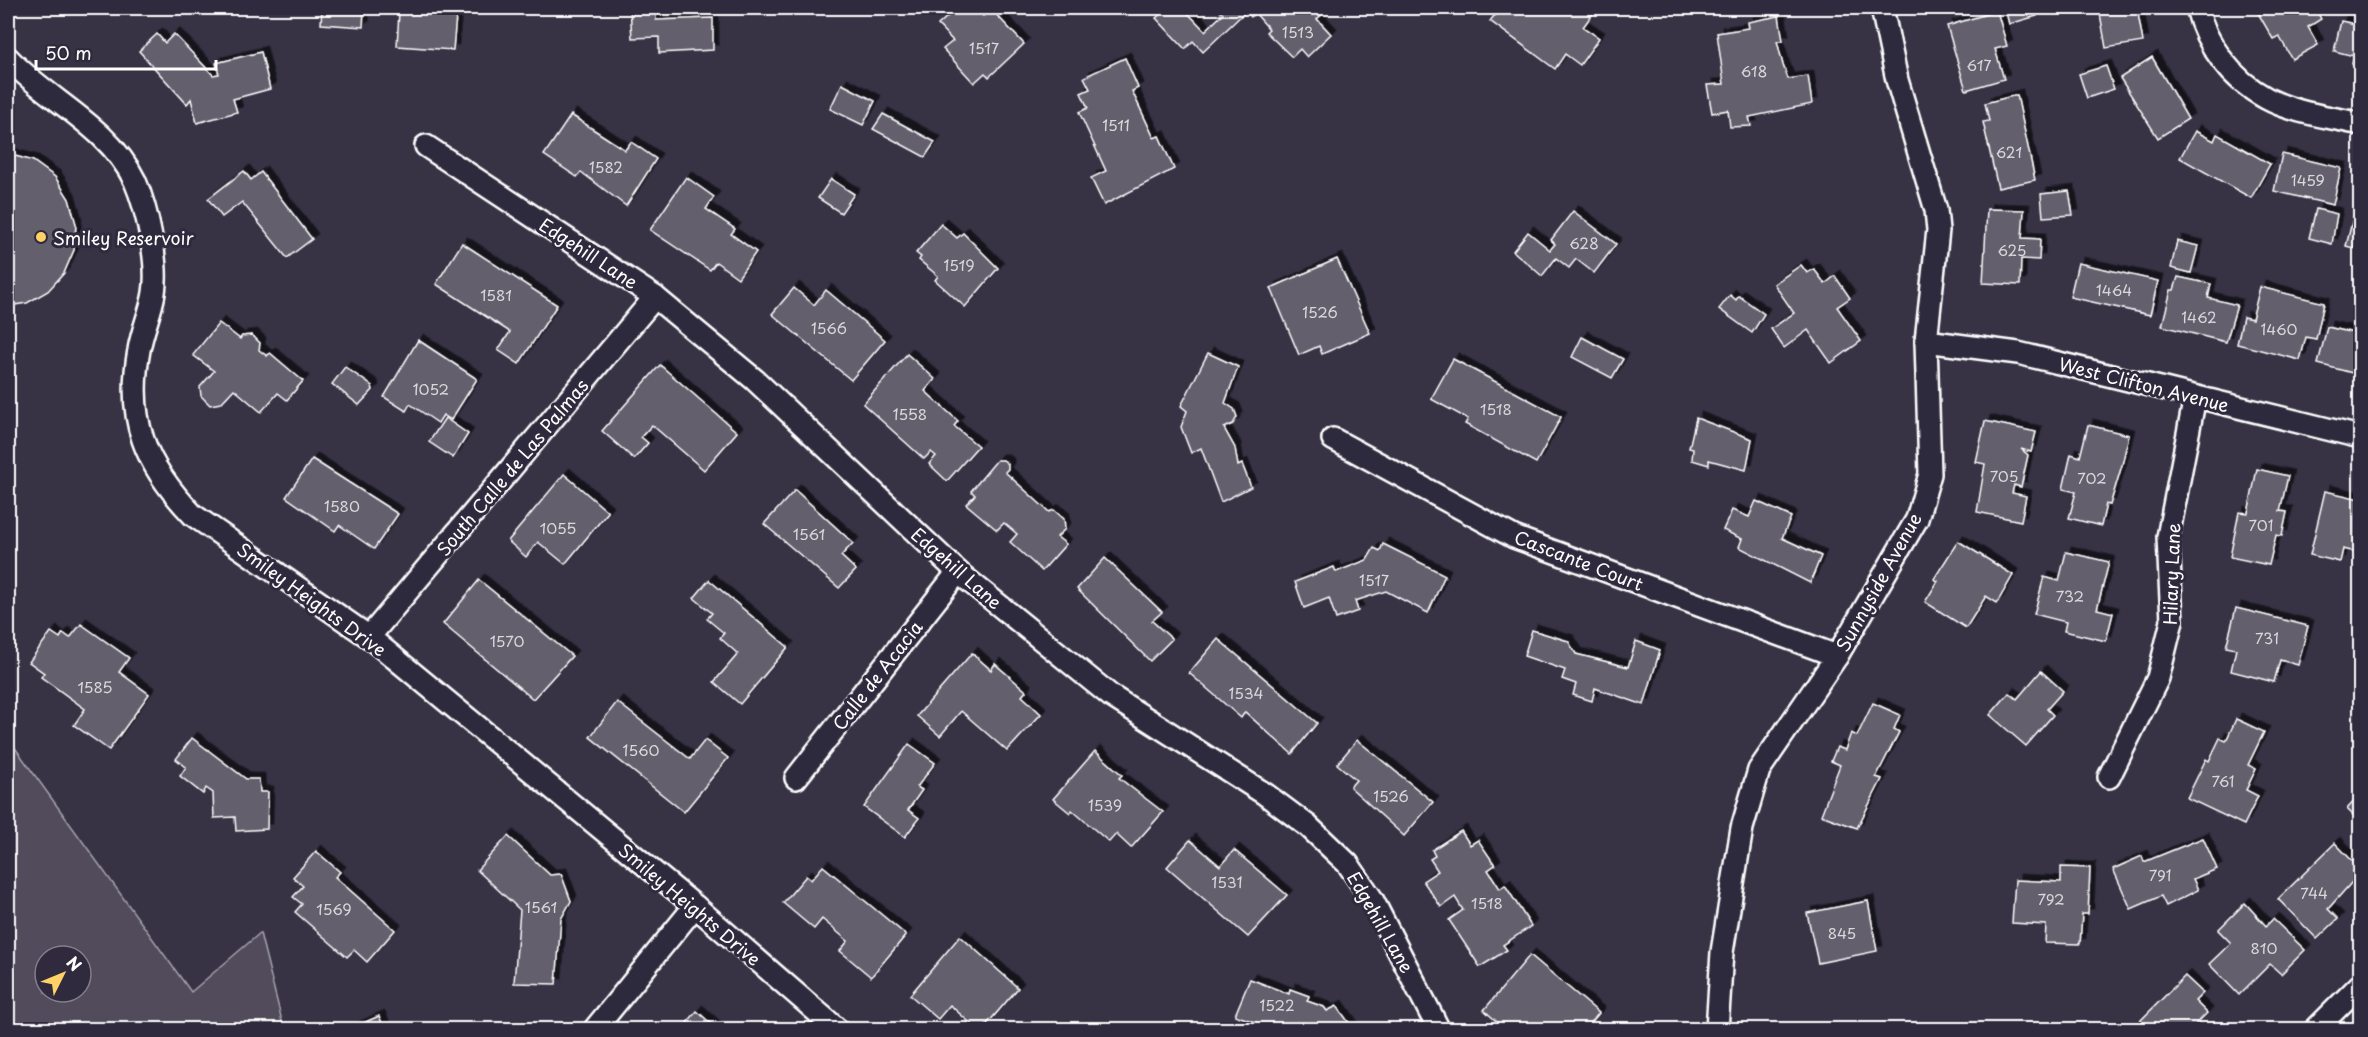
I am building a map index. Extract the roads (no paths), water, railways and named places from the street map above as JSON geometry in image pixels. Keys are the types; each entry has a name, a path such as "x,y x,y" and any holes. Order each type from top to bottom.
{"street":[{"name":"Sunnyside Avenue","path":"1718,1029 1725,929 1742,828 1759,770 1837,656 1917,519 1930,474 1926,341 1938,231 1936,210 1897,80 1882,8"},
{"path":"2197,8 2202,27 2238,79 2267,99 2361,124"},
{"name":"Smiley Heights Drive","path":"8,58 90,126 120,159 134,181 143,206 153,251 154,292 139,350 134,394 139,433 151,461 168,489 193,515 369,637 695,906 817,1014 838,1029"},
{"name":"Edgehill Lane","path":"426,146 655,297 755,380 958,572 1111,696 1265,794 1308,826 1348,864 1372,899 1439,1029"},
{"name":"South Calle de Las Palmas","path":"369,637 655,297"},
{"name":"West Clifton Avenue","path":"1926,341 2018,353 2361,437"},
{"name":"Hilary Lane","path":"2109,777 2158,678 2172,621 2168,537 2195,397"},
{"name":"Cascante Court","path":"1333,439 1514,537 1837,656"},
{"name":"Calle de Acacia","path":"796,778 958,572"},
{"path":"594,1029 695,906"},
{"path":"2315,1029 2361,985"}],"place":[{"name":"Smiley Reservoir","path":"41,237"}]}
